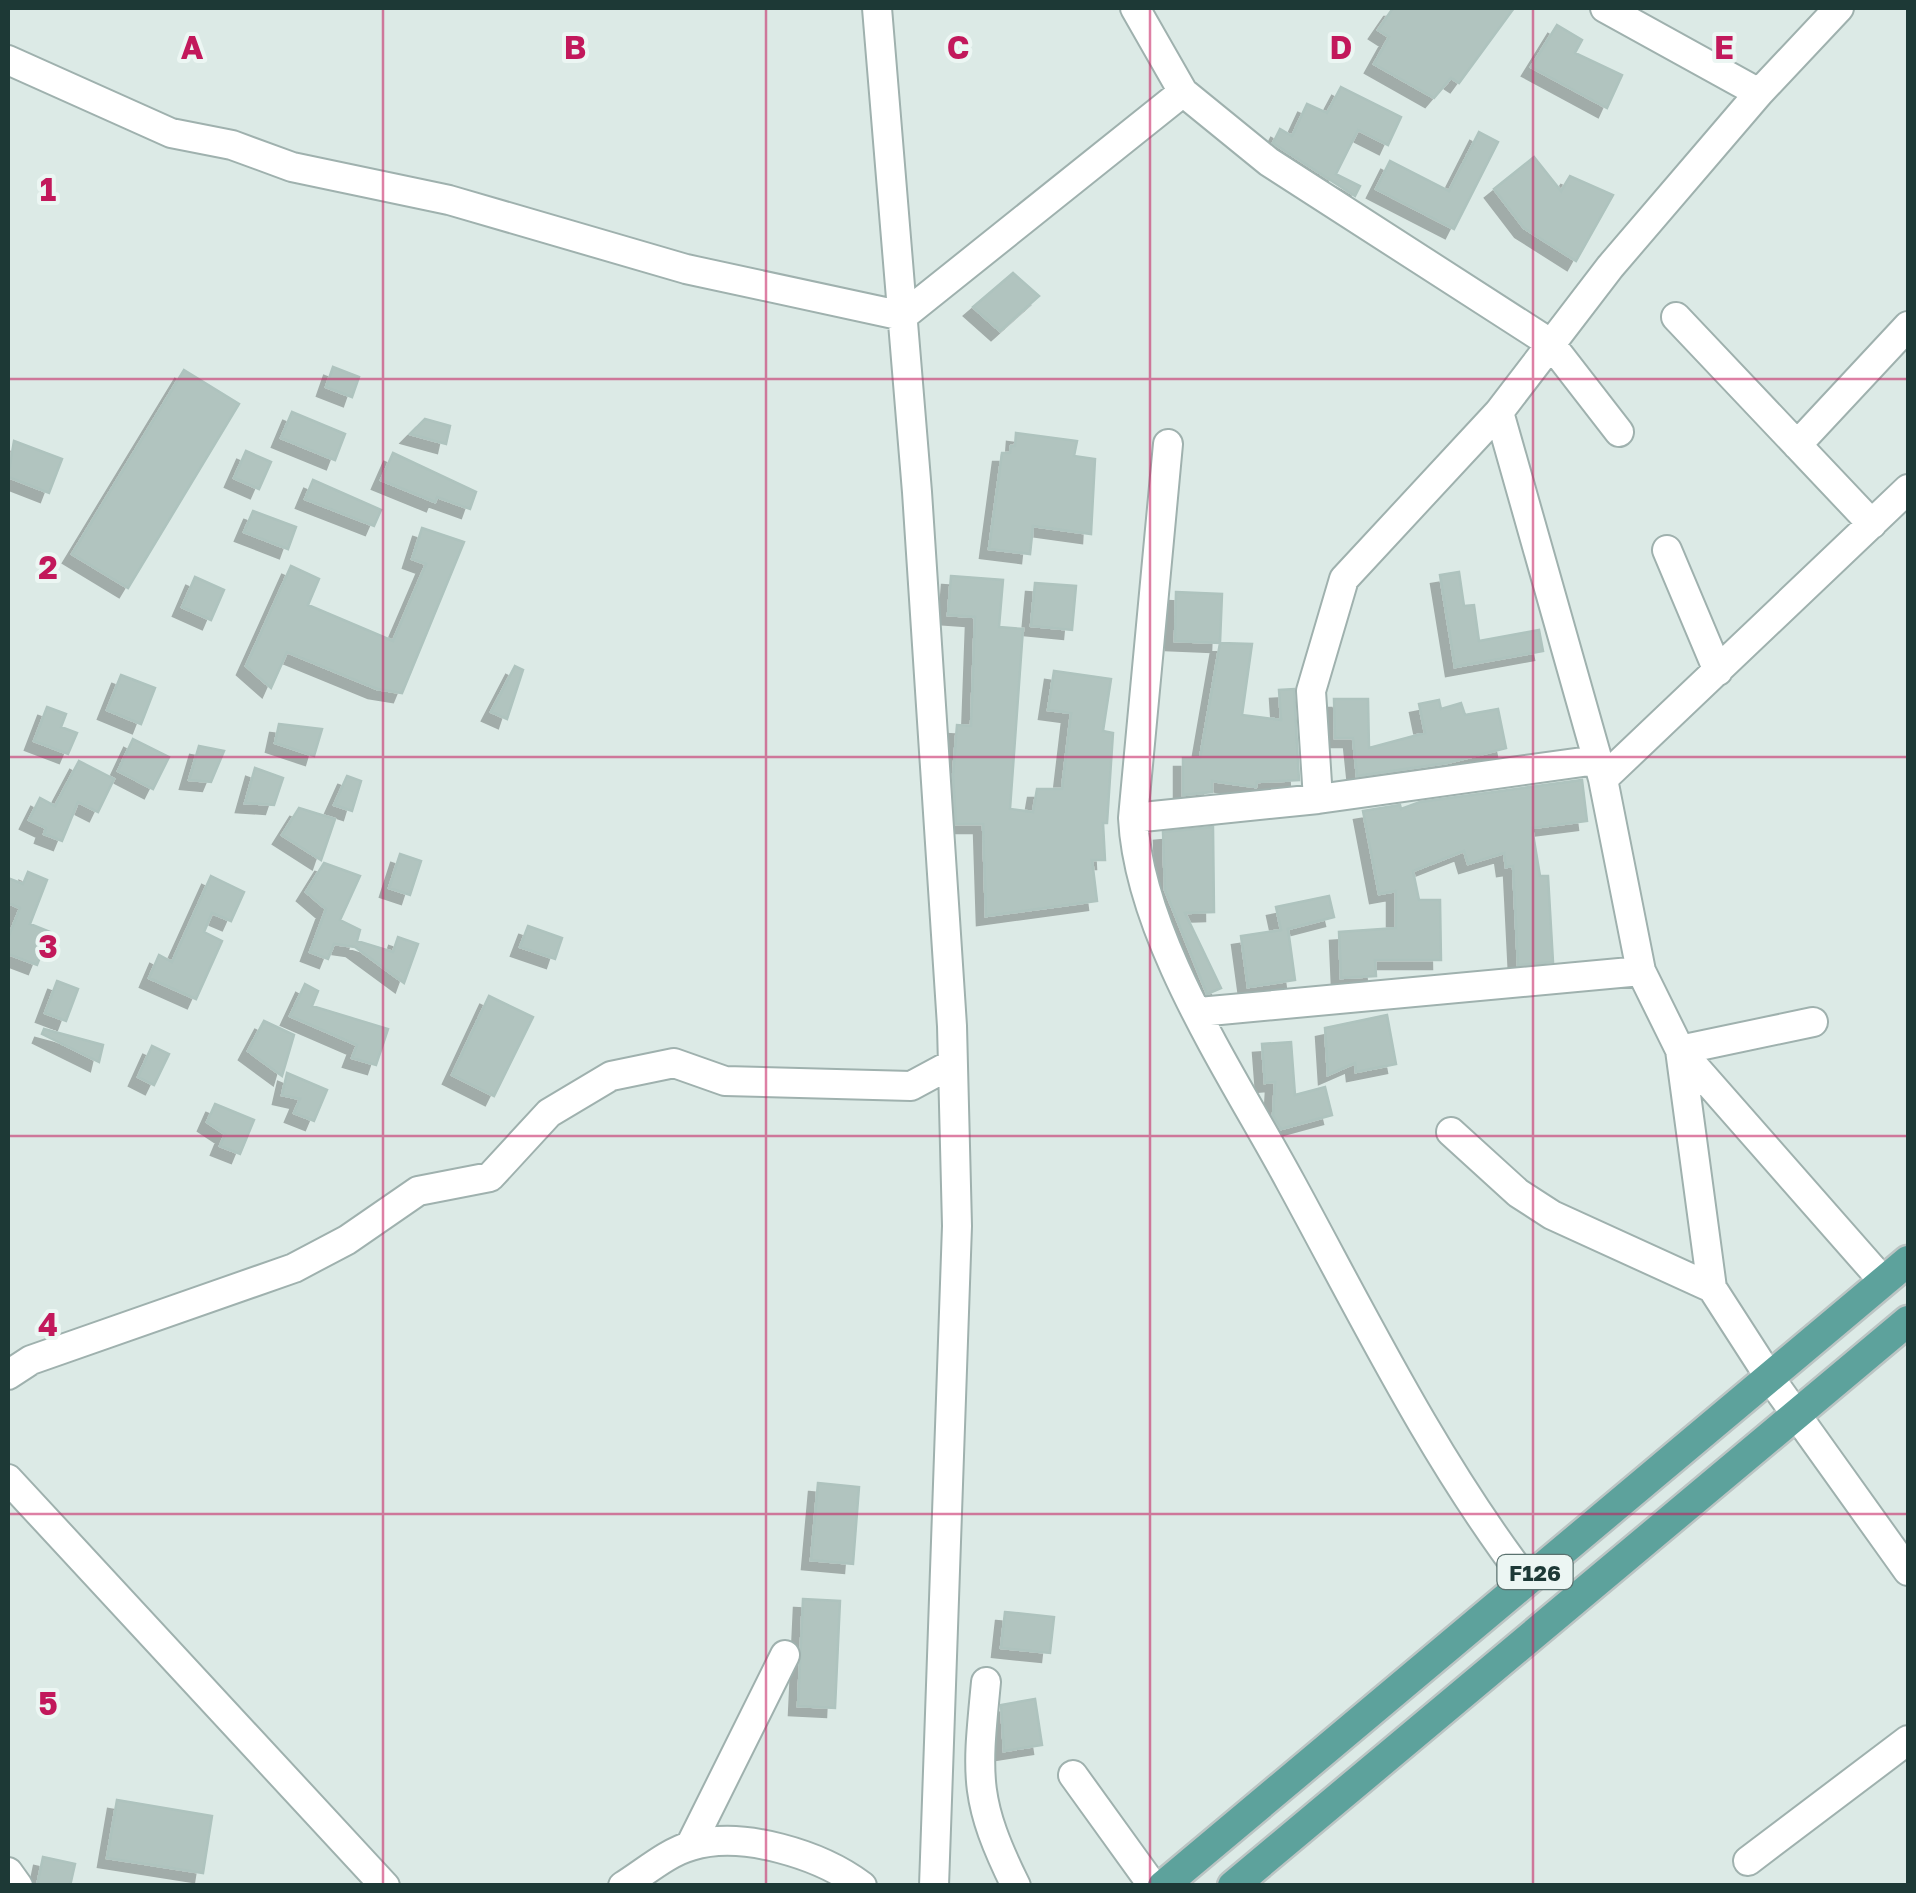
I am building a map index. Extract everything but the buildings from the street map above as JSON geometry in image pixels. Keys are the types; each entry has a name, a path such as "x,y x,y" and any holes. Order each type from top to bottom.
{"main road":[{"name":"F126","path":"1164,1886 1908,1262"},
{"name":"F126","path":"1233,1886 1908,1321"}],"street":[{"path":"877,8 904,316 943,858 956,1226 934,1886"},
{"path":"1135,8 1183,92 1269,162 1550,343 1619,432"},
{"path":"1604,8 1759,93"},
{"path":"1318,799 1311,690 1336,595 1354,565 1498,412 1550,343 1759,93 1839,8"},
{"path":"8,60 171,133 232,145 292,167 449,200 686,268 904,316"},
{"path":"904,316 1183,92"},
{"path":"1676,317 1872,524"},
{"path":"1797,445 1908,326"},
{"path":"1498,412 1600,770 1641,971 1680,1050 1884,1282"},
{"path":"1168,444 1133,818 1135,860 1148,905 1198,1012 1397,1378 1491,1534 1526,1580"},
{"path":"1133,818 1600,770 1718,671 1908,489"},
{"path":"1667,550 1718,671"},
{"path":"1198,1012 1641,971"},
{"path":"1680,1050 1813,1022"},
{"path":"1680,1050 1712,1288 1770,1378 1908,1571"},
{"path":"8,1374 30,1360 294,1268 346,1240 418,1191 490,1177 549,1114 612,1076 674,1064 726,1080 911,1086 950,1065"},
{"path":"1450,1132 1518,1193 1552,1215 1712,1288"},
{"path":"8,1479 385,1886"},
{"path":"690,1846 785,1655"},
{"path":"986,1682 978,1759 980,1800 986,1826 1016,1886"},
{"path":"1748,1861 1908,1740"},
{"path":"1073,1775 1152,1886"},
{"path":"623,1886 690,1846 742,1842 796,1852 862,1886"},
{"path":"8,1872 18,1886"}]}
